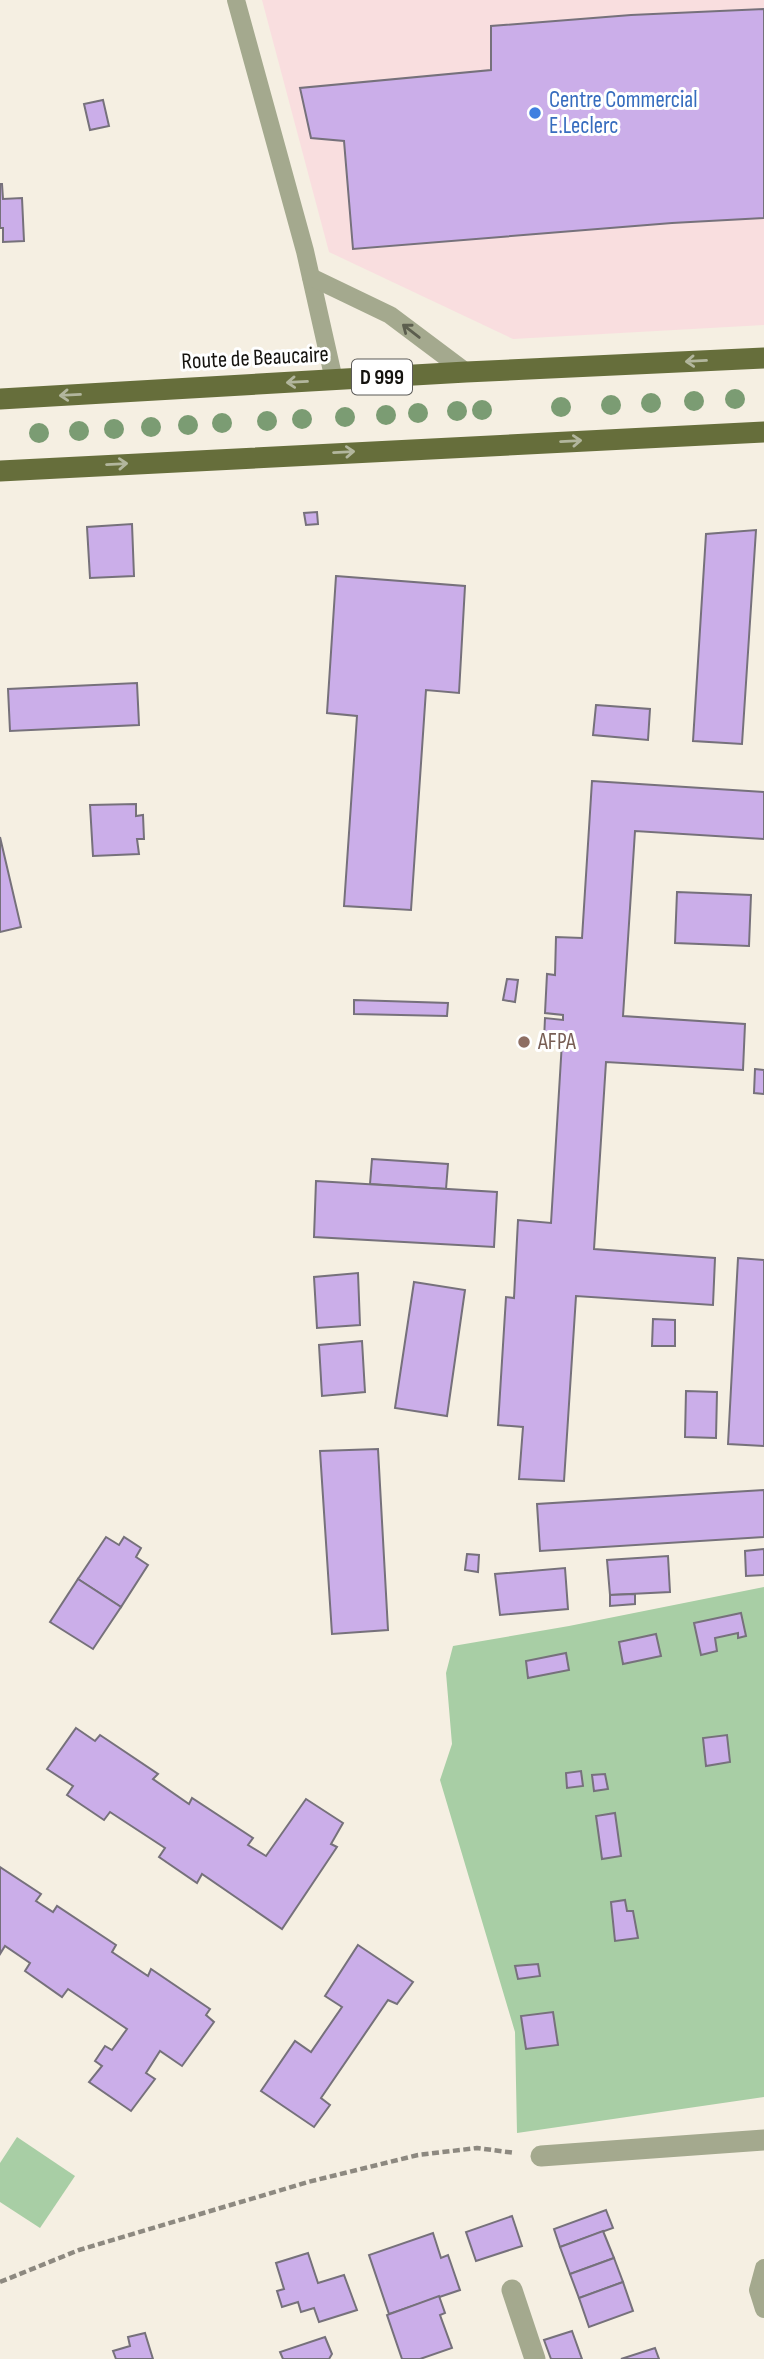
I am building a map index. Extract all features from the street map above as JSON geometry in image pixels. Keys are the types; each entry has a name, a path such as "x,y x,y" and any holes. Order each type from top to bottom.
{"main road":[{"name":"Route de Beaucaire","path":"0,399 764,358"},
{"path":"0,471 764,432"}],"street":[{"path":"541,2155 764,2140"},
{"path":"512,2290 535,2359"}],"lane":[{"path":"236,0 311,276 334,380"},
{"path":"311,276 390,314 466,372"},
{"path":"764,2268 758,2290 764,2309"}],"path":[{"path":"0,2282 79,2250 308,2182 418,2155 477,2148 541,2155"}],"shaded area":[{"path":"262,0 764,0 764,325 513,339 329,252"}],"green space":[{"path":"764,1587 764,2097 517,2133 515,2032 440,1780 452,1744 446,1673 453,1646"},
{"path":"17,2137 75,2176 40,2228 0,2202 0,2163"}],"building":[{"name":"Centre Commercial E.Leclerc","path":"764,9 764,218 353,249 344,141 311,138 300,88 491,70 491,26 631,15"},
{"path":"103,100 109,126 90,130 84,104"},
{"path":"0,184 3,199 22,198 24,241 3,242 3,228 0,228"},
{"path":"317,512 318,524 306,525 304,513"},
{"path":"132,524 134,576 90,578 87,527"},
{"path":"756,530 742,744 693,741 706,534"},
{"path":"336,576 465,586 459,693 426,690 411,910 344,906 357,716 327,713"},
{"path":"137,683 139,725 10,731 8,689"},
{"path":"596,705 650,709 648,740 593,735"},
{"path":"592,781 764,792 764,839 635,831 623,1016 745,1024 743,1070 606,1062 594,1249 715,1258 713,1305 576,1296 564,1481 519,1479 523,1427 498,1425 506,1297 514,1298 518,1220 551,1223 562,1042 544,1040 545,1018 563,1020 563,1015 545,1013 547,974 555,975 556,937 582,938"},
{"path":"136,804 136,816 143,815 144,839 137,839 139,854 93,856 90,805"},
{"path":"0,837 21,927 0,932"},
{"path":"677,892 751,895 749,946 675,943"},
{"path":"507,979 518,980 515,1002 503,1000"},
{"path":"354,1000 448,1003 447,1016 354,1014"},
{"path":"755,1069 764,1070 764,1094 754,1093"},
{"path":"372,1159 448,1164 446,1189 370,1184"},
{"path":"316,1181 497,1192 494,1247 314,1237"},
{"path":"738,1258 764,1260 764,1446 728,1444"},
{"path":"358,1273 360,1325 317,1328 314,1277"},
{"path":"414,1282 465,1290 447,1416 395,1408"},
{"path":"653,1319 675,1320 675,1346 652,1346"},
{"path":"362,1341 365,1392 322,1396 319,1345"},
{"path":"686,1391 717,1392 716,1438 685,1437"},
{"path":"378,1449 388,1630 332,1634 320,1451"},
{"path":"764,1490 764,1537 540,1551 537,1504"},
{"path":"106,1537 119,1545 124,1537 141,1548 136,1557 148,1565 121,1607 78,1579"},
{"path":"764,1549 764,1575 746,1576 745,1551"},
{"path":"467,1554 479,1555 478,1572 465,1570"},
{"path":"668,1556 670,1592 610,1595 607,1560"},
{"path":"565,1568 568,1609 500,1615 495,1574"},
{"path":"78,1579 121,1607 93,1649 50,1622"},
{"path":"635,1594 635,1604 610,1606 610,1595"},
{"path":"741,1613 746,1636 738,1638 738,1633 715,1638 717,1651 701,1655 694,1623"},
{"path":"656,1634 661,1656 623,1664 619,1642"},
{"path":"566,1653 569,1670 528,1678 526,1661"},
{"path":"76,1728 95,1741 100,1735 158,1774 153,1779 189,1804 192,1798 253,1838 248,1845 266,1856 306,1799 343,1823 331,1844 337,1847 282,1929 202,1874 197,1883 159,1857 165,1848 110,1812 104,1820 67,1795 73,1786 47,1769"},
{"path":"727,1735 730,1762 706,1766 703,1738"},
{"path":"581,1771 583,1786 567,1788 566,1773"},
{"path":"605,1774 608,1789 594,1791 592,1775"},
{"path":"615,1813 621,1856 602,1859 596,1816"},
{"path":"0,1867 41,1894 36,1901 53,1912 57,1906 116,1945 112,1952 148,1976 151,1969 210,2009 206,2015 214,2022 182,2066 160,2051 146,2073 155,2079 131,2111 89,2082 102,2066 95,2061 105,2046 112,2050 127,2029 68,1989 62,1997 25,1971 30,1963 5,1946 0,1954"},
{"path":"625,1900 627,1911 633,1911 638,1938 615,1941 611,1902"},
{"path":"358,1945 413,1982 397,2004 388,2000 321,2098 330,2105 314,2127 261,2091 295,2041 311,2052 342,2007 325,1996"},
{"path":"538,1964 540,1976 518,1979 515,1966"},
{"path":"553,2012 558,2045 526,2049 521,2016"},
{"path":"606,2210 613,2228 560,2247 554,2229"},
{"path":"512,2216 522,2246 476,2261 466,2232"},
{"path":"603,2231 614,2258 570,2274 560,2247"},
{"path":"433,2233 441,2258 448,2255 460,2290 389,2314 369,2255"},
{"path":"308,2253 318,2283 344,2275 357,2310 319,2322 314,2308 301,2312 298,2302 282,2307 277,2291 284,2289 276,2263"},
{"path":"614,2258 623,2282 579,2298 570,2274"},
{"path":"623,2282 633,2311 589,2327 579,2298"},
{"path":"439,2296 445,2313 440,2315 452,2348 420,2359 402,2359 387,2315"},
{"path":"572,2331 582,2359 551,2359 544,2340"},
{"path":"145,2333 153,2359 116,2359 113,2351 130,2346 128,2337"},
{"path":"325,2337 332,2354 329,2359 283,2359 280,2352"},
{"path":"655,2348 659,2359 621,2359"}],"place":[{"name":"Centre Commercial E.Leclerc","path":"535,113"},
{"name":"AFPA","path":"524,1042"}]}
